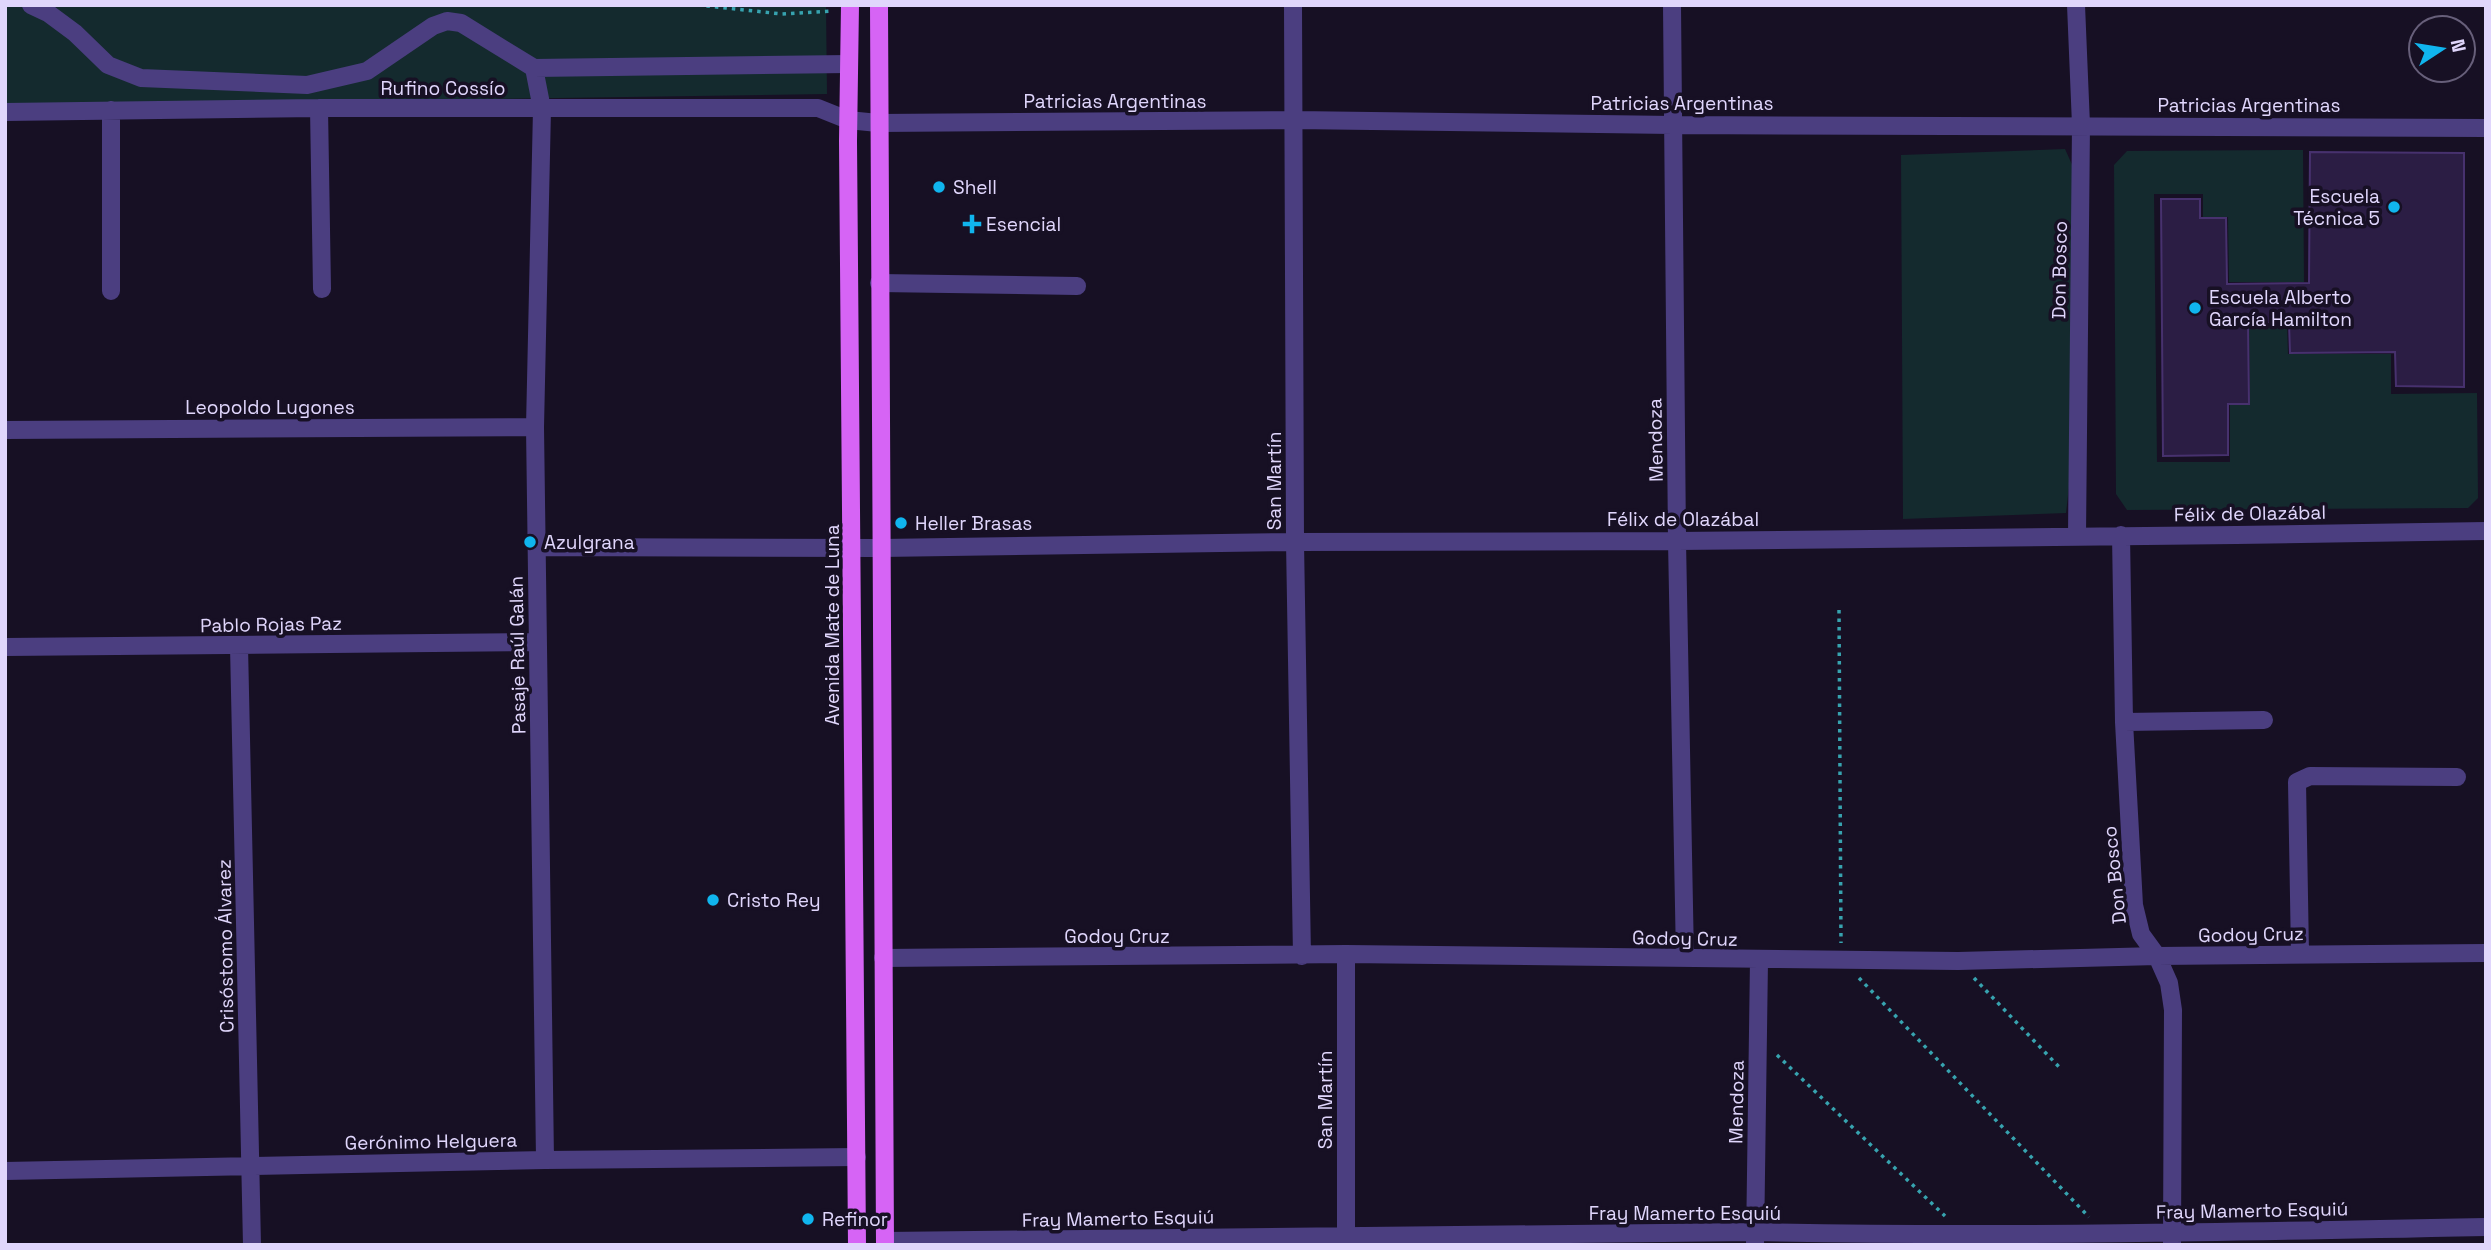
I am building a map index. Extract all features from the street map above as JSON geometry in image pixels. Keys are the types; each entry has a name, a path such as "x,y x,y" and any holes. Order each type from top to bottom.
{"main road":[{"path":"879,5 885,1243"},
{"name":"Avenida Mate de Luna","path":"850,7 848,120 857,1245"}],"street":[{"path":"31,5 48,13 75,33 108,65 141,78 307,85 367,71 433,26 447,21 461,23 534,68 849,64"},
{"name":"San Martín","path":"1293,5 1295,542 1302,956"},
{"name":"Mendoza","path":"1672,5 1677,541 1685,958"},
{"name":"Don Bosco","path":"2077,5 2081,125 2077,536"},
{"name":"Pasaje Raúl Galán","path":"534,68 542,109 535,427 545,1160"},
{"path":"319,108 322,289"},
{"name":"Rufino Cossío","path":"5,112 319,108 818,108 848,120 878,123"},
{"path":"111,110 111,291"},
{"name":"Patricias Argentinas","path":"878,123 1294,120 1672,125 2486,128"},
{"path":"879,282 1077,286"},
{"name":"Leopoldo Lugones","path":"5,430 535,427"},
{"name":"Félix de Olazábal","path":"881,548 2486,531"},
{"name":"Don Bosco","path":"2121,536 2124,722 2134,905 2141,934 2157,956 2169,983 2173,1010 2172,1239"},
{"path":"537,547 881,548"},
{"name":"Pablo Rojas Paz","path":"5,647 537,642"},
{"name":"Crisóstomo Álvarez","path":"239,646 252,1245"},
{"path":"2124,722 2264,720"},
{"path":"2300,954 2297,782 2310,776 2457,778"},
{"name":"Godoy Cruz","path":"883,958 1346,954 1958,961 2486,953"},
{"name":"San Martín","path":"1346,954 1346,1240"},
{"name":"Mendoza","path":"1755,1239 1759,960"},
{"name":"Gerónimo Helguera","path":"5,1171 545,1160 857,1157"},
{"name":"Fray Mamerto Esquiú","path":"885,1243 1848,1240 1964,1234 2172,1239 2486,1227"}],"path":[{"path":"698,5 782,14 850,7"},
{"path":"801,5 807,12"},
{"path":"1958,961 2062,1070"},
{"path":"1758,1036 1964,1234"}],"green space":[{"path":"5,5 826,5 827,94 5,106"},
{"path":"2065,149 2074,169 2072,461 2066,513 1903,519 1901,155"},
{"path":"2303,150 2304,282 2229,282 2228,217 2203,217 2203,194 2154,194 2157,462 2230,462 2230,405 2250,404 2249,324 2287,324 2288,354 2391,354 2391,394 2477,393 2478,498 2468,508 2127,510 2116,494 2114,165 2127,151"}],"building":[{"path":"2310,152 2464,153 2464,387 2396,386 2395,352 2290,353 2289,323 2248,323 2249,404 2228,404 2228,455 2163,456 2161,199 2200,199 2200,218 2226,218 2227,284 2309,283"}],"place":[{"name":"Shell","path":"939,187"},
{"name":"Escuela Técnica 5","path":"2394,207"},
{"name":"Esencial","path":"972,224"},
{"name":"Escuela Alberto García Hamilton","path":"2195,308"},
{"name":"Heller Brasas","path":"901,523"},
{"name":"Azulgrana","path":"530,542"},
{"name":"Cristo Rey","path":"713,900"},
{"name":"Refinor","path":"808,1219"}]}
